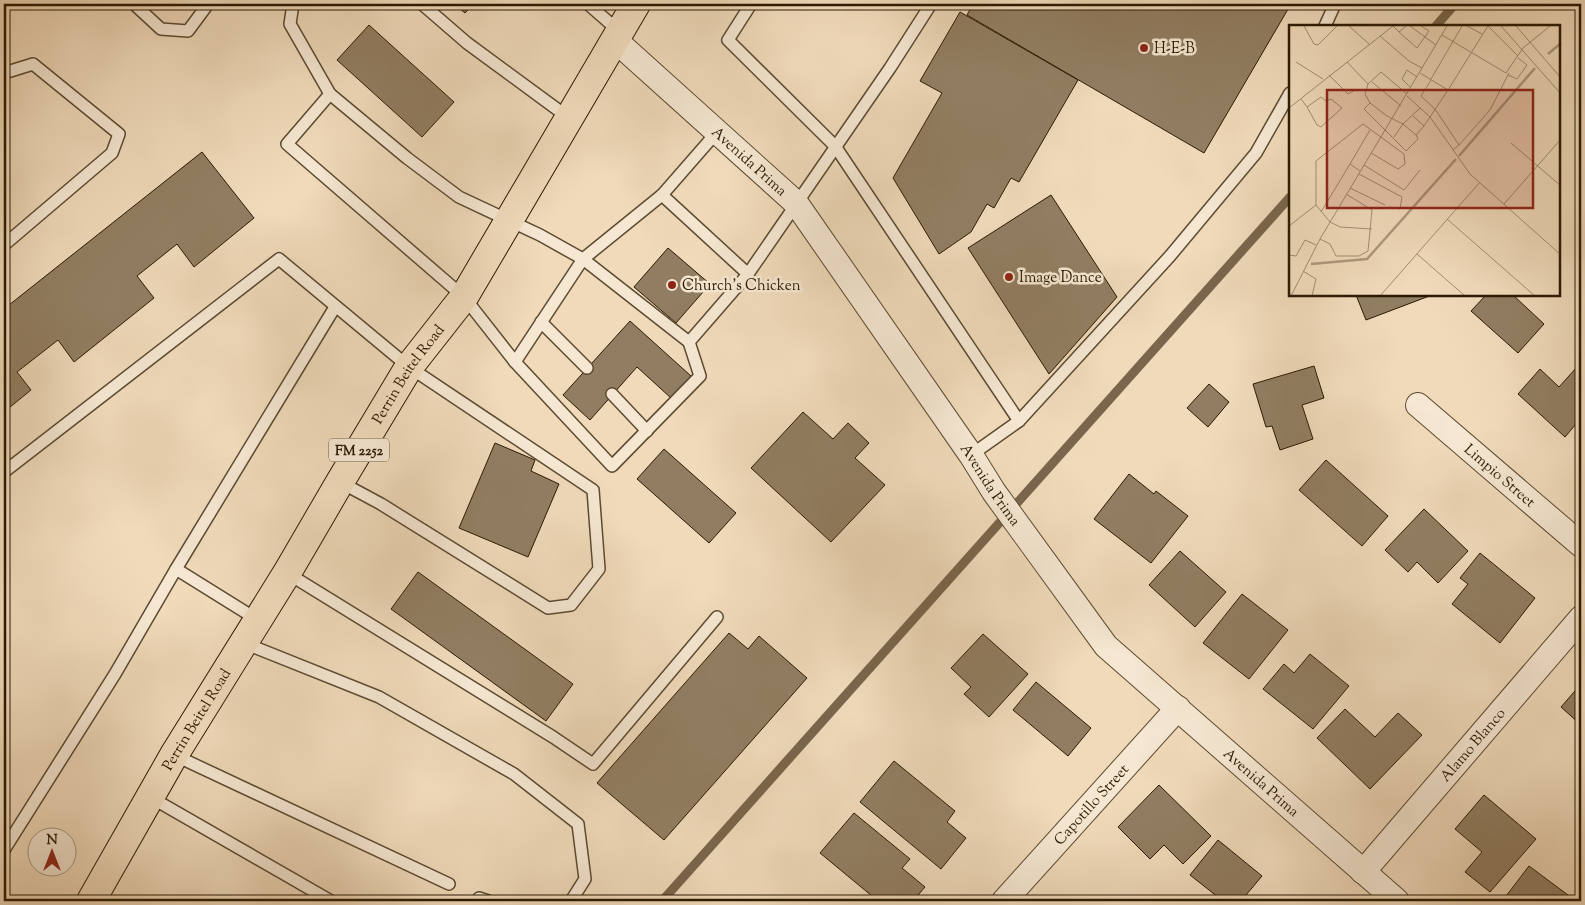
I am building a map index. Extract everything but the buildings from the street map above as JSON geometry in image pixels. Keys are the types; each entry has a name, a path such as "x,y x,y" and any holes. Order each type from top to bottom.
{"main road":[{"name":"Perrin Beitel Road","path":"91,901 174,755 288,573 409,367 464,297 636,4"}],"street":[{"name":"Avenida Prima","path":"617,36 717,132 796,203 971,455 994,492 1106,646 1397,901"},
{"name":"Limpio Street","path":"1418,405 1581,546"},
{"name":"Alamo Blanco","path":"1363,872 1581,618"},
{"name":"Capotillo Street","path":"1004,901 1178,708"}],"lane":[{"path":"134,4 161,29 188,31 208,4"},
{"path":"293,4 290,24 330,94 459,198 510,221 583,259 689,342 700,376 612,466 515,362 464,297 287,144 330,94"},
{"path":"422,4 467,43 569,118"},
{"path":"588,4 617,36"},
{"path":"751,4 728,40 836,146 1020,421"},
{"path":"689,342 748,274 890,68 931,4"},
{"path":"1325,25 1335,4"},
{"path":"4,73 33,64 119,134 112,154 4,245"},
{"path":"971,455 1020,421 1170,256 1256,153 1289,95"},
{"path":"515,362 583,259 662,195 717,132"},
{"path":"662,195 748,274"},
{"path":"4,472 279,259 409,367 593,490 599,569 571,605 548,608 381,504 340,482"},
{"path":"4,850 115,674 176,569 335,307"},
{"path":"541,322 587,368"},
{"path":"612,394 647,431"},
{"path":"176,569 258,620"},
{"path":"288,573 553,737 593,764 717,616"},
{"path":"244,643 380,697 514,774 578,824 585,879 571,901"},
{"path":"174,755 449,884"},
{"path":"150,797 331,901"}],"waterway":[{"path":"1437,25 1455,4"},
{"path":"662,901 1289,198"}],"place":[{"name":"H-E-B","path":"1144,48"},
{"name":"Image Dance","path":"1009,277"},
{"name":"Church's Chicken","path":"672,285"}]}
